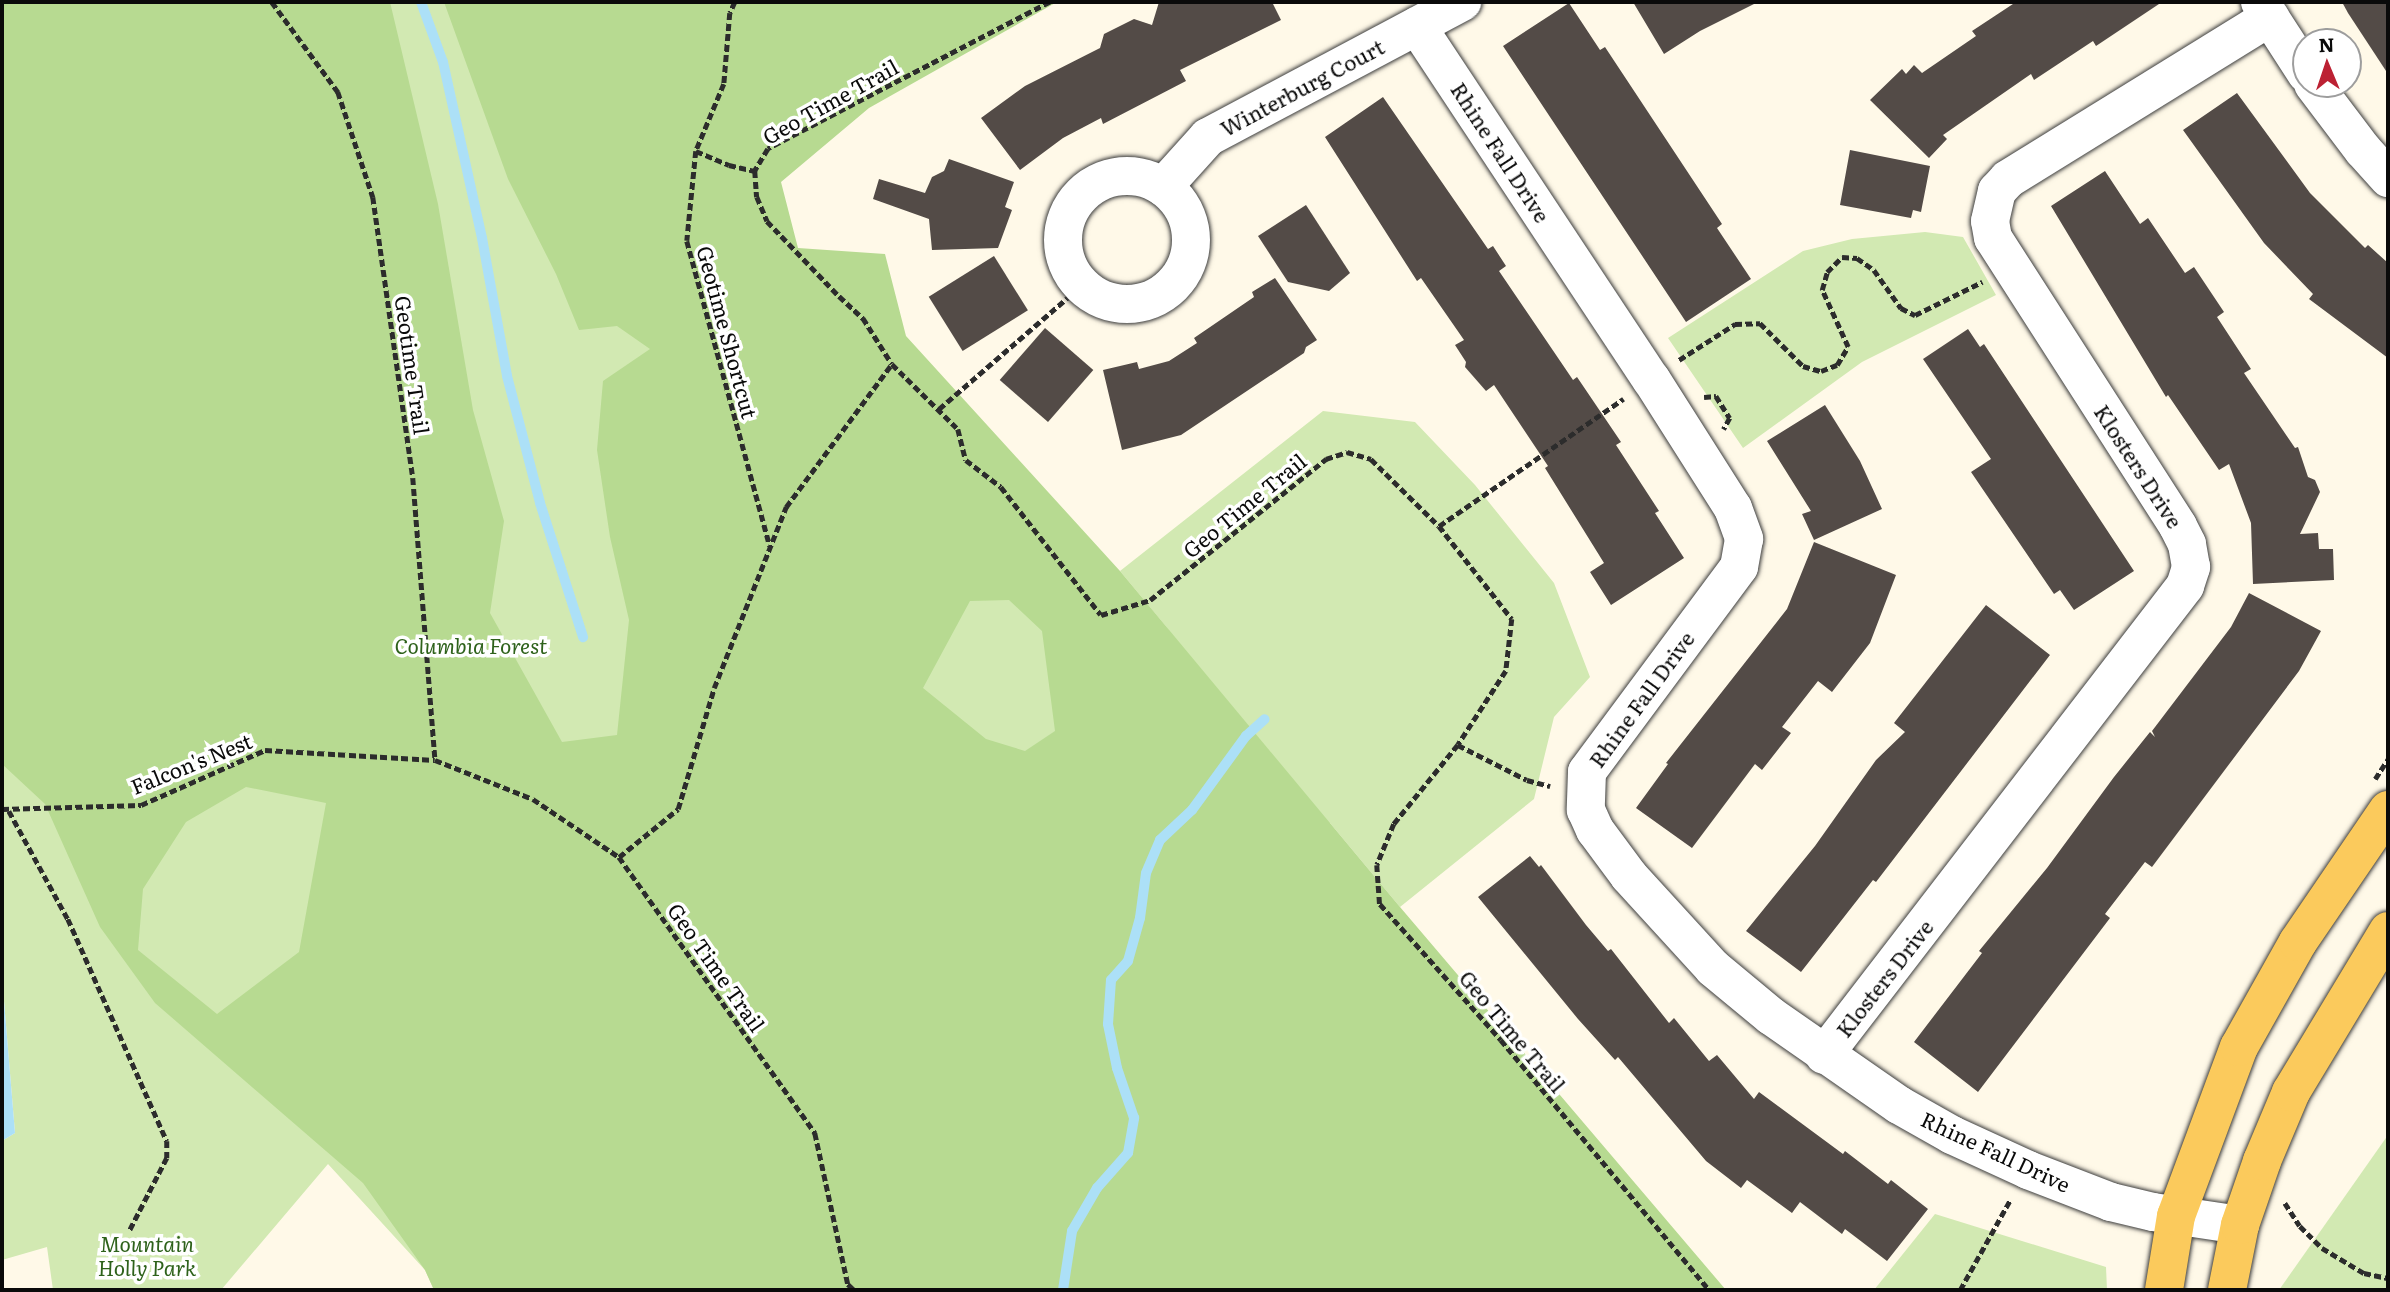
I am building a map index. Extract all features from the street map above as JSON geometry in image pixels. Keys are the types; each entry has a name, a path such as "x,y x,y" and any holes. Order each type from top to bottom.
{"main road":[{"path":"2164,1290 2176,1216 2239,1047 2298,943 2388,810"},
{"path":"2227,1290 2240,1225 2262,1161 2291,1092 2388,931"}],"street":[{"name":"Winterburg Court","path":"1163,187 1208,137 1462,2"},
{"path":"2265,9 2292,51"},
{"name":"Klosters Drive","path":"1824,1055 2185,586 2191,567 2187,544 2178,526 1993,239 1990,221 1997,191 2008,179 2265,9"},
{"name":"Rhine Fall Drive","path":"1418,26 1733,508 1744,538 1739,567 1587,772 1584,798 1590,822 1629,876 1713,968 1824,1055 1910,1111 2028,1170 2111,1202 2176,1216 2240,1225"},
{"path":"2324,98 2388,178"},
{"path":"1117,177 1140,177 1163,187 1180,203 1190,225 1191,241 1187,264 1175,283 1146,302 1125,305 1096,298 1081,286 1070,272 1063,253 1063,231 1067,215 1079,196 1094,184 1117,177"}],"path":[{"name":"Geotime Trail","path":"272,2 338,92 373,197 413,478 435,760"},
{"name":"Geotime Shortcut","path":"735,2 730,13 724,84 696,151 687,241 770,547"},
{"name":"Geo Time Trail","path":"1049,2 768,149 755,171 757,197 766,221 863,317 892,365 958,429 966,460 1001,487 1101,615 1150,600 1326,459 1347,452 1371,459 1439,526 1512,619 1506,671 1458,745 1394,824 1377,865 1380,904 1501,1040 1709,1290"},
{"path":"696,151 729,165 755,171"},
{"path":"1670,366 1735,324 1760,323 1803,366 1821,371 1837,365 1848,347 1822,290 1827,272 1842,257 1857,258 1874,270 1901,308 1915,315 2011,267"},
{"path":"939,409 1081,286"},
{"path":"619,857 678,809 715,688 786,507 892,365"},
{"path":"1439,526 1634,391"},
{"path":"1699,398 1716,396 1730,418 1722,433"},
{"path":"1458,745 1527,780 1550,786"},
{"name":"Falcon's Nest","path":"2,809 9,811 141,805 265,750 435,760"},
{"name":"Geo Time Trail","path":"435,760 533,799 619,857 816,1133 848,1284 854,1290"},
{"path":"9,811 68,919 167,1142 167,1158 130,1230"},
{"path":"1960,1290 2010,1200"},
{"path":"2283,1200 2300,1226 2322,1248 2364,1273 2388,1278"}],"green space":[{"name":"Columbia Forest","path":"2,2 1007,2 685,187 1169,630 1120,571 1323,411 1415,422 1475,485 1554,583 1590,677 1554,717 1534,799 1400,907 1330,823 434,1290 425,1270 328,1164 221,1290 53,1290 47,1247 2,1260 2,1141 15,1133 2,977"},
{"name":"Columbia Forest","path":"2,2 390,2 438,204 473,410 504,521 490,613 562,742 617,735 629,620 610,537 597,450 603,381 650,349 617,326 579,330 556,274 508,179 444,2 1057,2 869,108 781,182 798,248 885,254 906,336 1120,571 1400,907 1726,1290 434,1290 425,1270 363,1183 155,1003 100,927 45,804 2,764","holes":["1009,600 1042,631 1055,731 1025,751 986,739 923,688 970,601","246,787 326,803 299,952 217,1014 138,950 143,889 186,822"]},
{"path":"1925,232 1963,237 1996,295 1862,362 1743,448 1668,338 1803,251 1852,239"},
{"path":"2388,1135 2388,1290 2279,1290"},
{"path":"1935,1214 2106,1267 2107,1290 1874,1290"}],"water":[{"path":"2,977 15,1133 2,1141"}],"building":[{"path":"1159,2 1272,2 1281,20 1180,70 1186,81 1103,124 1101,118 1063,138 1020,170 981,118 1025,86 1100,48 1104,34 1134,19 1152,25"},
{"path":"1633,2 1758,2 1700,31 1664,54"},
{"path":"2016,2 2162,2 2096,46 2093,41 2034,80 2031,74 1943,135 1947,139 1929,158 1870,100 1902,69 1906,74 1914,65 1922,73 1976,36 1972,31"},
{"path":"2342,2 2388,2 2388,74 2362,34 2362,28 2358,28"},
{"path":"1569,3 1600,50 1605,47 1722,224 1717,228 1751,279 1686,322 1503,46"},
{"path":"2237,93 2310,193 2365,248 2368,245 2388,263 2388,358 2309,299 2313,294 2264,243 2183,130"},
{"path":"1383,97 1488,249 1493,246 1506,266 1499,271 1573,380 1577,377 1621,442 1616,445 1659,511 1655,513 1684,558 1611,605 1590,572 1604,563 1545,468 1548,466 1494,385 1486,391 1465,367 1466,362 1455,345 1464,340 1421,278 1417,281 1325,137"},
{"path":"1850,150 1930,166 1921,212 1913,210 1911,218 1840,205"},
{"path":"949,159 1014,182 1005,207 1012,210 998,248 932,250 929,219 873,199 879,179 925,193 932,177 944,171"},
{"path":"2105,171 2140,224 2148,218 2185,273 2194,267 2224,312 2217,317 2251,369 2244,373 2295,448 2298,447 2308,477 2315,480 2320,492 2300,534 2318,533 2319,549 2333,549 2334,580 2253,584 2251,523 2229,464 2219,470 2168,395 2166,397 2051,206"},
{"path":"1306,205 1350,273 1329,291 1288,282 1258,236"},
{"path":"994,256 1028,310 963,351 929,297"},
{"path":"1275,278 1317,340 1306,347 1304,353 1181,435 1122,450 1103,370 1137,362 1139,369 1169,361 1197,343 1194,338 1254,297 1252,292"},
{"path":"1045,328 1093,370 1048,422 1000,380"},
{"path":"1968,329 1980,347 1984,344 2134,571 2074,610 2060,590 2054,594 1971,472 1991,459 1923,359"},
{"path":"1825,405 1860,461 1882,509 1814,540 1802,514 1811,511 1767,441"},
{"path":"1814,542 1896,575 1870,643 1832,692 1818,681 1782,727 1791,733 1762,770 1755,764 1692,848 1636,808 1668,764 1666,763 1787,609"},
{"path":"2249,593 2321,631 2299,671 2152,867 2145,862 2105,914 2110,918 1978,1092 1914,1042 1982,953 1979,951 2047,868 2114,777 2150,732 2155,737 2152,731 2231,627"},
{"path":"1986,605 2050,655 1876,882 1873,880 1801,972 1746,931 1815,846 1876,760 1905,732 1894,723"},
{"path":"1530,856 1539,867 1541,865 1608,951 1611,949 1669,1023 1674,1018 1709,1061 1717,1055 1754,1099 1759,1092 1843,1154 1845,1151 1888,1184 1891,1180 1928,1209 1887,1261 1845,1229 1842,1234 1800,1202 1792,1213 1747,1180 1741,1188 1706,1161 1618,1057 1615,1060 1578,1019 1478,897"}],"waterway":[{"path":"421,2 443,62 482,238 507,376 540,503 583,637"},
{"path":"1063,1290 1072,1231 1097,1188 1128,1153 1134,1118 1117,1068 1108,1024 1111,980 1128,961 1140,918 1146,873 1160,840 1192,810 1246,736 1265,719"}],"park label":[{"name":"Mountain Holly Park","path":"147,1255"}]}
